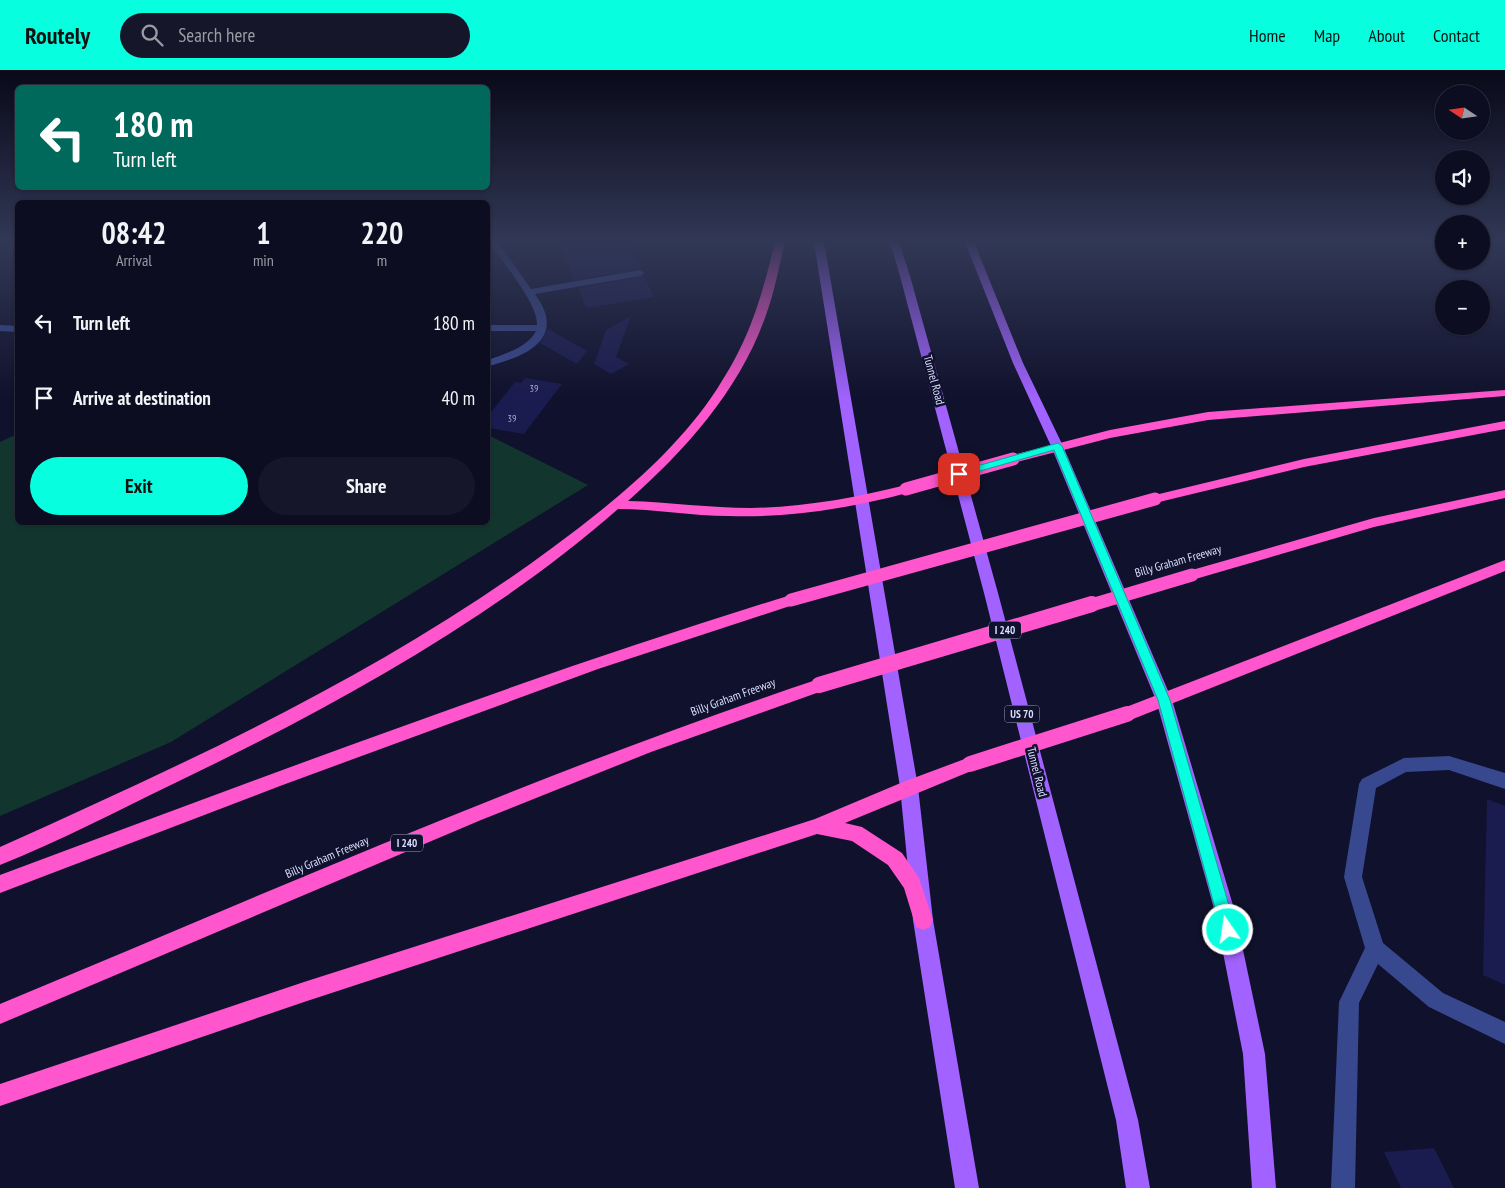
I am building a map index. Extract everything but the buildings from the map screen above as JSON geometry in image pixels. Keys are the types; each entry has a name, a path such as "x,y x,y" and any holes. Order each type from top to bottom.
{"highway":[{"path":"0,856 208,760 320,702 416,646 493,597 557,552 614,505 691,431 724,387 745,349 761,315 766,294"},
{"path":"614,505 647,505 728,512 777,512 862,501 1058,446 1162,423 1208,416 1505,393"},
{"path":"0,884 274,781 584,668 791,600 1155,499 1304,463 1505,424"},
{"name":"Billy Graham Freeway","path":"0,1014 475,814 645,748 819,685 1374,523 1505,494"},
{"path":"0,1095 304,992 817,826 909,787 970,764 1127,714 1164,700 1505,565"},
{"path":"817,826 856,833 895,859 912,884 923,920"}],"main road":[{"path":"828,294 909,787 923,920 967,1188"},
{"name":"Tunnel Road","path":"911,294 996,612 1127,1120 1138,1188"},
{"path":"990,294 1018,363 1058,446 1164,700 1225,912 1254,1054 1264,1188"}],"street":[{"path":"490,362 515,354 539,336 543,328 543,314 529,294"},
{"path":"0,328 15,329"},
{"path":"490,328 543,328"},
{"path":"1505,780 1449,763 1404,765 1368,784 1353,878 1375,948 1436,1000 1505,1033"},
{"path":"1343,1188 1348,1002 1375,948"}],"green space":[{"path":"15,435 15,525 490,525 490,436 588,485 171,742 0,816 0,442"}],"route":[{"path":"959,474 1058,446 1164,700 1225,912 1228,930"}]}
